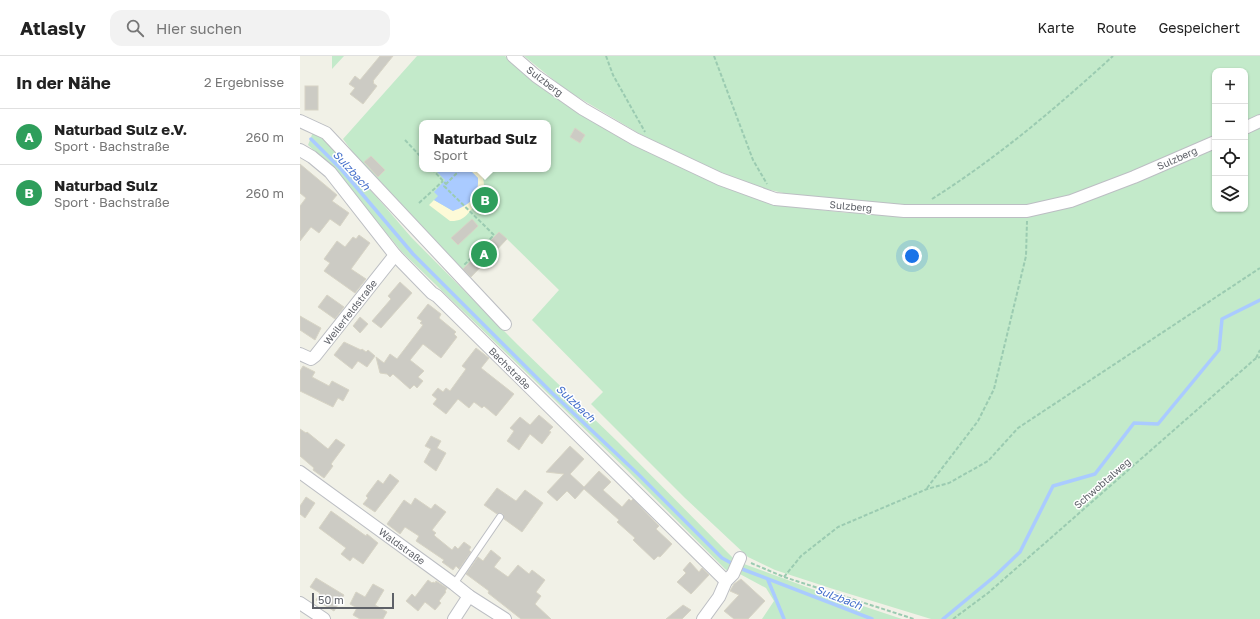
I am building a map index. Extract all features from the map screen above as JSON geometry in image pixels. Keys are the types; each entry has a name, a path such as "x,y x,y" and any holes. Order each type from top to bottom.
{"street":[{"name":"Sulzberg","path":"513,56 536,76 583,109 646,144 720,179 775,199 904,211 1027,211 1071,201 1134,177 1212,143"},
{"path":"1248,127 1260,121"},
{"path":"301,124 326,133 505,324"},
{"name":"Bachstraße","path":"300,150 312,157 330,172 395,255 432,293 734,569"},
{"name":"Weilerfeldstraße","path":"300,354 311,359 316,356 395,255"},
{"name":"Waldstraße","path":"300,472 469,596 505,619"},
{"path":"703,619 719,597 734,569"},
{"path":"454,619 469,596"},
{"path":"300,603 324,619"}],"lane":[{"path":"454,584 500,517"}],"path":[{"path":"606,56 613,75 642,124 647,136 646,144"},
{"path":"714,56 753,160 775,199"},
{"path":"930,200 1000,152 1070,95 1113,56"},
{"path":"405,140 419,155"},
{"path":"435,172 446,184 444,186 494,235 461,268"},
{"path":"446,184 457,172"},
{"path":"419,203 443,180"},
{"path":"927,489 978,421 994,389 1026,256 1027,211"},
{"path":"784,577 801,556 838,527 927,489 949,483 988,461 1018,428 1260,268"},
{"path":"1255,359 1260,350"},
{"name":"Schwobtalweg","path":"953,619 988,593 1255,359 1260,357"},
{"path":"734,569 784,577 914,619"}],"green space":[{"path":"332,56 344,56 332,69"},
{"path":"417,56 505,56 533,80 760,197 812,209 848,213 1003,215 1040,213 1212,147 1212,212 1248,212 1248,132 1260,126 1260,619 931,619 775,570 748,557 685,498 591,404 603,392 532,320 559,290 507,239 470,277 357,158 343,139"},
{"path":"524,56 1260,56 1260,115 1248,121 1248,68 1212,68 1212,137 1131,174 1070,196 1039,203 1003,206 849,204 813,200 762,188 723,174 650,140 566,90"},
{"path":"313,132 324,139 411,237 734,559 728,571 627,470 402,252 332,167 308,145"},
{"path":"744,564 812,589 902,619 762,619 774,601 766,588 738,573"}],"sand":[{"path":"472,172 479,172 481,174 484,185 482,196 467,215 461,219 450,221 429,205 434,200 453,211 478,178"}],"water":[{"path":"437,172 472,172 478,178 478,185 475,195 469,203 453,211 434,200 438,196 434,192 445,180"}],"building":[{"path":"380,56 393,56 373,81 373,83 377,86 363,104 350,94 355,88 349,84 355,76 360,80"},
{"path":"305,86 318,86 318,110 305,110"},
{"path":"575,128 585,135 580,143 570,137"},
{"path":"371,156 385,170 378,177 364,162"},
{"path":"300,164 337,195 332,201 349,213 340,226 330,219 319,233 311,227 300,241 300,206 306,198 300,193"},
{"path":"472,219 478,226 458,245 451,238"},
{"path":"499,232 507,239 471,277 463,269"},
{"path":"359,235 370,243 351,269 366,279 355,293 324,271 330,263 324,259 337,241 345,247 353,237 356,239"},
{"path":"400,282 412,293 381,328 372,321 391,299 388,296"},
{"path":"327,295 344,307 335,319 318,307"},
{"path":"428,304 441,314 439,318 456,332 454,334 457,337 441,358 423,344 410,360 424,371 418,377 423,381 417,388 414,385 410,389 393,374 390,377 387,374 380,373 376,357 384,363 390,354 397,359 423,325 420,323 422,321 417,318"},
{"path":"300,316 321,328 315,340 300,330"},
{"path":"360,317 368,324 360,333 353,326"},
{"path":"344,342 366,352 368,350 375,356 367,367 358,361 352,369 334,355"},
{"path":"476,348 489,358 481,368 514,394 496,416 484,406 482,408 474,402 469,408 458,399 446,414 433,404 437,399 432,395 438,388 443,392 446,388 450,391 466,369 462,366"},
{"path":"303,366 315,372 312,377 329,386 332,381 349,390 343,401 338,398 333,407 300,391 300,371"},
{"path":"539,415 553,427 542,444 530,434 519,450 507,441 514,431 510,428 520,417 530,425"},
{"path":"300,429 306,433 307,432 328,449 336,439 345,445 331,464 333,466 324,478 313,470 314,468 300,456"},
{"path":"431,436 441,441 437,448 446,453 436,471 424,462 431,449 425,446"},
{"path":"570,446 584,459 570,474 584,487 599,471 611,482 603,490 622,507 629,499 631,501 633,499 659,526 656,529 672,544 660,557 658,556 654,560 633,540 635,538 617,522 619,520 584,489 575,499 567,491 557,501 547,492 564,474 546,472"},
{"path":"390,474 399,481 375,512 363,504 368,498 366,496 378,480 383,484"},
{"path":"497,488 516,501 525,490 543,503 522,532 504,519 503,514 497,514 484,505"},
{"path":"306,497 315,503 305,518 300,514 300,506"},
{"path":"415,498 431,509 435,504 446,512 432,530 436,533 434,535 436,537 452,550 455,546 458,549 464,542 471,547 469,550 471,552 459,569 456,566 453,570 442,562 444,560 416,541 419,536 405,527 400,534 387,524 404,500 411,505"},
{"path":"331,511 366,536 367,534 378,543 363,564 353,557 350,561 341,554 346,548 319,528"},
{"path":"491,550 501,558 494,567 508,577 518,565 529,574 532,570 545,580 536,592 541,596 535,604 551,619 521,619 488,593 489,591 466,574 478,557 483,561"},
{"path":"690,562 699,572 702,568 709,575 691,594 677,582 686,573 683,570"},
{"path":"316,578 344,595 334,611 316,600 320,593 310,587"},
{"path":"741,579 765,601 748,619 734,619 724,611 739,595 730,591 734,584"},
{"path":"428,580 432,583 435,583 436,581 447,588 445,591 446,592 439,601 441,603 435,610 425,602 418,611 406,601 412,594 415,597"},
{"path":"373,584 384,590 375,605 387,612 383,619 360,619 353,615 357,608 350,604 356,592 365,597"},
{"path":"683,605 691,610 682,619 666,619"}],"waterway":[{"name":"Sulzbach","path":"311,139 341,169 413,254 552,393 639,475 722,558 742,569 872,619"},
{"path":"943,619 995,576 1020,552 1053,486 1095,474 1134,423 1158,424 1219,350 1222,319 1260,300"},
{"path":"768,580 784,619"}],"place":[{"name":"Naturbad Sulz","path":"485,200"},
{"name":"Naturbad Sulz e.V.","path":"484,254"}]}
